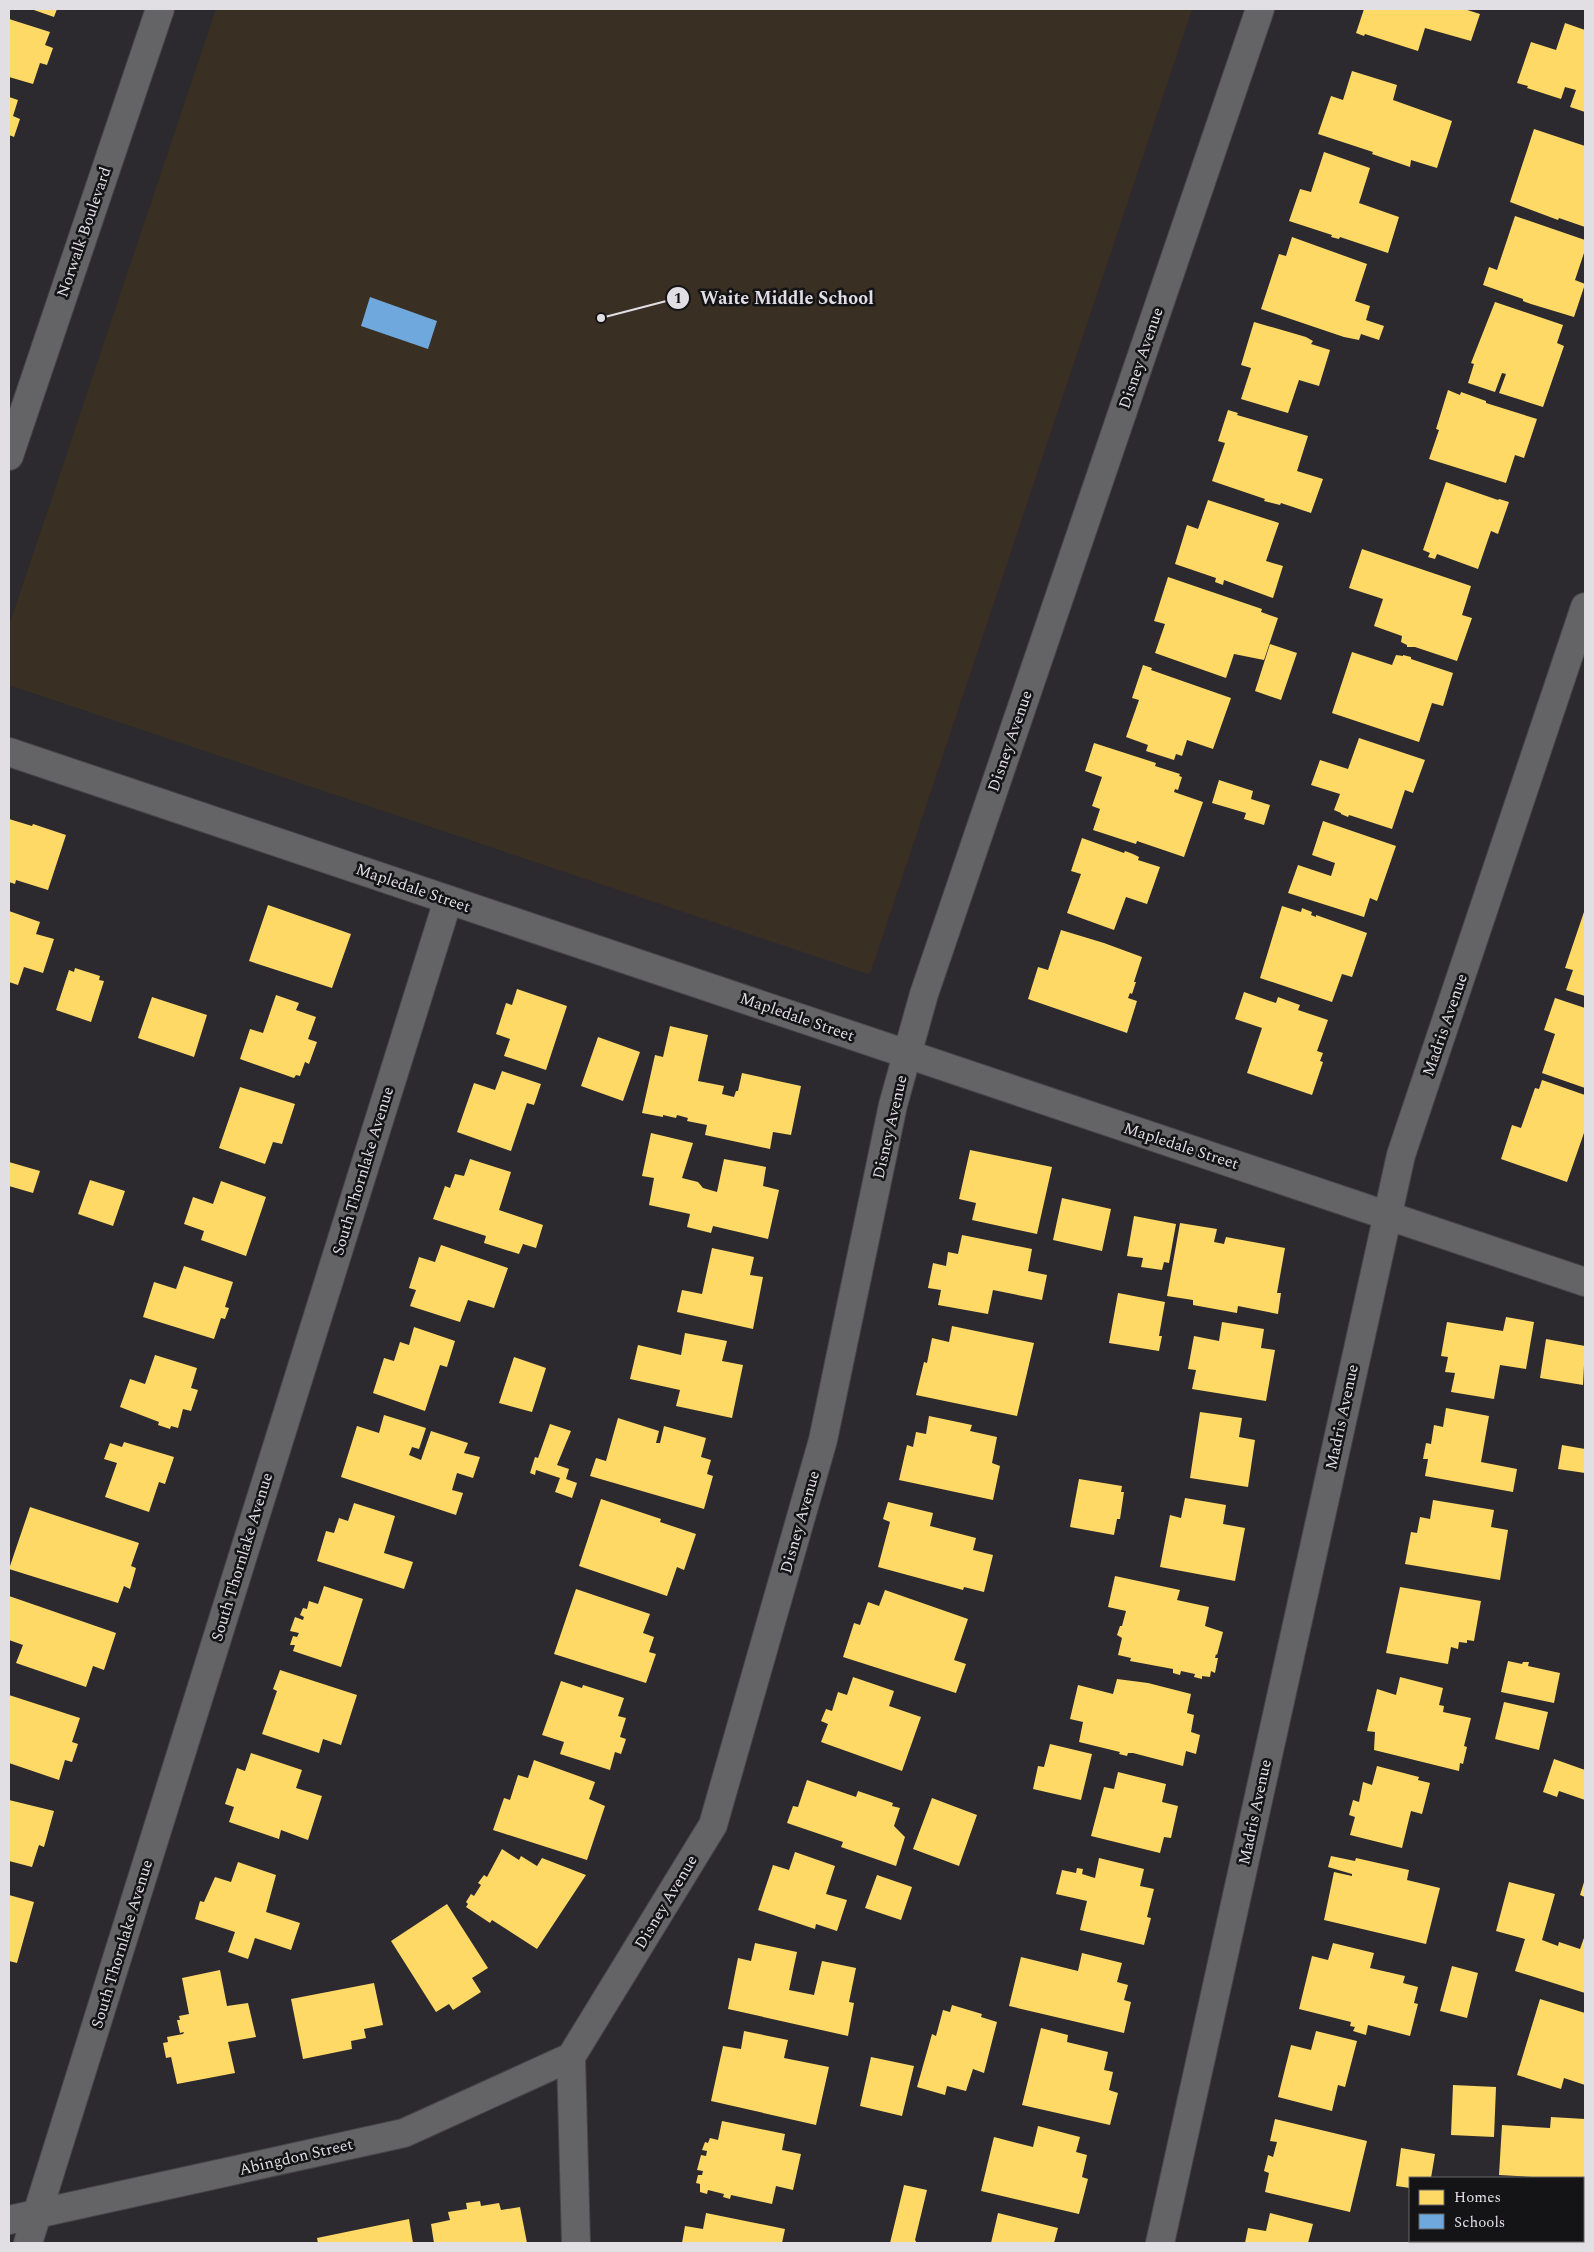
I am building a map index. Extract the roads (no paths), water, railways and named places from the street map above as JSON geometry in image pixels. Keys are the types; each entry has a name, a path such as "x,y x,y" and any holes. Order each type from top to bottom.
{"street":[{"name":"Norwalk Boulevard","path":"9,456 160,9"},
{"name":"Disney Avenue","path":"571,2057 713,1825 823,1440 906,1055 936,959 1260,9"},
{"name":"Madris Avenue","path":"1160,2243 1401,1155 1585,607"},
{"name":"Mapledale Street","path":"9,752 1585,1282"},
{"name":"South Thornlake Avenue","path":"28,2243 448,900"},
{"name":"Abingdon Street","path":"9,2220 404,2134 571,2057"},
{"path":"571,2057 576,2243"}],"place":[{"name":"Waite Middle School","path":"601,318"}]}
